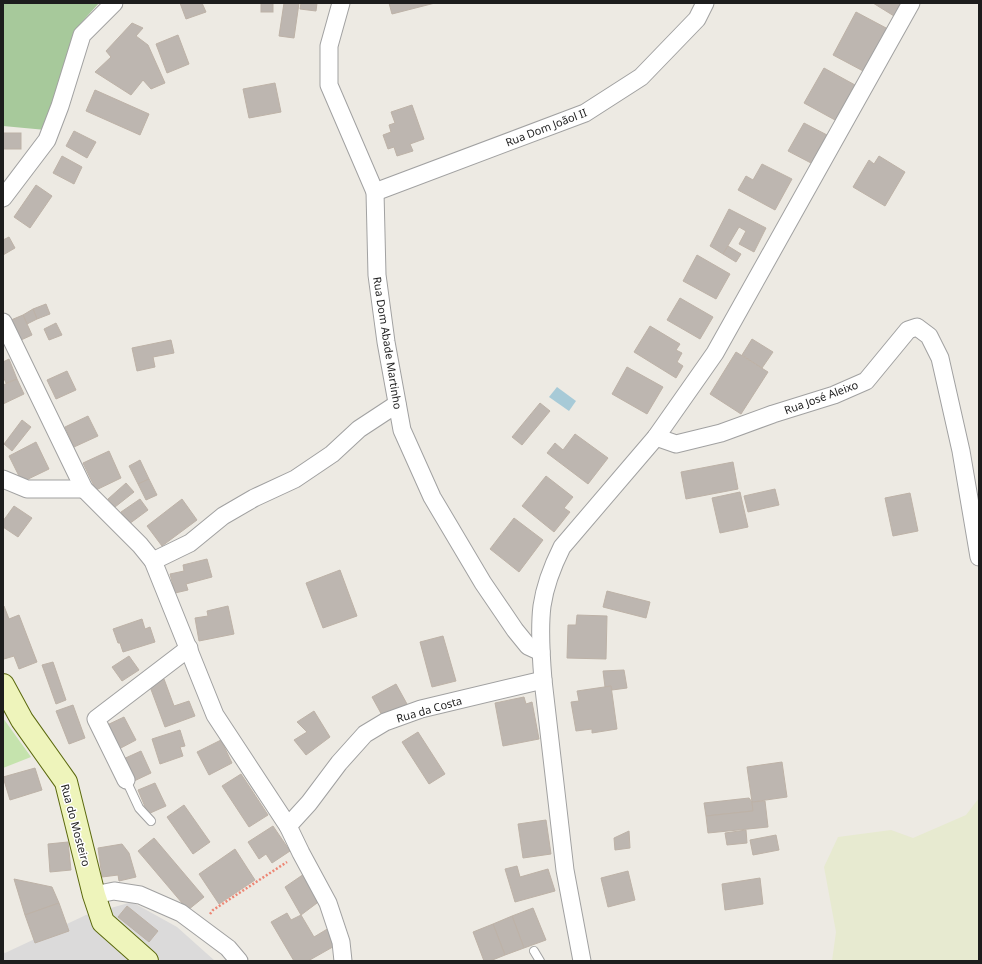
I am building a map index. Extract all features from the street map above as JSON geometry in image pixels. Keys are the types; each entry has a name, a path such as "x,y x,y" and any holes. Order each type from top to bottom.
{"main road":[{"name":"Rua do Mosteiro","path":"3,685 22,720 66,782 94,895 103,922 147,961"}],"street":[{"path":"3,198 47,140 60,106 82,35 114,3"},
{"name":"Rua Dom Abade Martinho","path":"340,3 328,46 329,85 375,192 377,275 386,342 402,430 432,497 484,583 515,630 528,646 541,652"},
{"name":"Rua Dom Joãol II","path":"375,192 585,113 642,78 697,19 705,3"},
{"path":"582,961 565,870 543,680 541,652 542,605 551,568 562,547 656,437 714,353 911,3"},
{"path":"3,322 84,489 140,545 153,561 215,715 288,826 328,903 342,942 344,961"},
{"name":"Rua José Aleixo","path":"656,437 676,444 721,433 773,414 834,396 866,381 908,330 917,327 929,336 940,358 961,451 979,557"},
{"path":"153,561 190,543 223,516 254,498 295,479 332,454 359,429 397,404"},
{"path":"3,479 27,489 84,489"},
{"path":"126,780 96,719 189,648"},
{"name":"Rua da Costa","path":"288,826 309,804 339,763 365,734 378,726 421,709 543,680"},
{"path":"94,895 114,892 140,896 181,913 228,948 239,961"}],"lane":[{"path":"126,780 139,808 151,821"},
{"path":"534,951 540,961"}],"path":[{"path":"201,929 213,910 301,853"}],"shaded area":[{"path":"132,902 177,927 215,961 3,961 3,952 5,953 86,915"}],"green space":[{"path":"3,3 99,3 81,23 74,52 46,130 3,126"},
{"path":"3,718 31,757 3,768"},
{"path":"979,798 979,961 832,961 836,932 824,867 838,837 891,830 913,838 966,815"}],"water":[{"path":"557,387 576,401 569,411 549,397"}],"building":[{"path":"180,3 202,3 206,12 186,19"},
{"path":"261,3 273,3 273,12 261,12"},
{"path":"284,3 299,3 294,38 279,36"},
{"path":"301,3 317,3 316,11 300,9"},
{"path":"389,3 435,3 392,14"},
{"path":"873,3 901,3 894,16"},
{"path":"856,12 888,29 865,72 833,55"},
{"path":"132,23 143,28 136,36 148,45 165,83 151,89 143,80 131,95 95,72 111,57 106,51"},
{"path":"178,35 189,64 167,73 156,44"},
{"path":"824,68 855,85 835,120 804,103"},
{"path":"275,83 281,112 249,118 243,89"},
{"path":"95,90 149,114 140,135 86,111"},
{"path":"412,105 424,139 410,144 413,151 397,156 394,147 388,149 383,135 391,132 389,125 395,123 391,112"},
{"path":"804,123 827,135 811,163 788,151"},
{"path":"74,131 96,142 87,158 66,146"},
{"path":"3,133 21,133 21,149 3,149"},
{"path":"62,156 82,167 74,184 53,173"},
{"path":"879,156 905,172 885,206 853,187 869,160 874,164"},
{"path":"762,164 792,179 775,210 738,190 746,176 753,180"},
{"path":"36,185 52,196 30,228 14,217"},
{"path":"729,209 766,228 754,252 739,244 746,231 739,227 723,254 710,246"},
{"path":"9,237 15,248 3,255 3,240"},
{"path":"728,246 741,254 736,262 723,254"},
{"path":"697,255 730,274 716,299 683,281"},
{"path":"680,298 713,317 700,339 667,320"},
{"path":"46,304 50,314 37,319 33,309"},
{"path":"33,309 37,319 27,324 23,315"},
{"path":"23,315 32,335 21,340 11,320"},
{"path":"56,323 62,335 49,340 44,329"},
{"path":"650,326 680,344 676,350 682,353 677,362 683,366 676,378 634,352"},
{"path":"752,339 773,352 762,368 742,355"},
{"path":"171,340 174,353 153,357 155,367 137,371 132,348"},
{"path":"736,352 768,372 741,414 710,394"},
{"path":"9,359 17,379 6,383 3,376 3,362"},
{"path":"627,367 663,387 647,414 612,394"},
{"path":"67,371 76,390 56,399 47,380"},
{"path":"17,379 24,394 3,404 3,385"},
{"path":"540,403 550,411 522,445 512,437"},
{"path":"88,416 98,436 74,447 65,427"},
{"path":"22,420 31,427 12,451 4,444"},
{"path":"575,434 608,458 588,484 547,453 555,443 563,450"},
{"path":"36,442 49,469 22,482 9,456"},
{"path":"109,451 121,478 96,490 83,463"},
{"path":"140,460 149,479 138,484 129,466"},
{"path":"733,462 738,489 686,499 681,472"},
{"path":"546,476 573,497 564,508 570,512 554,532 522,506"},
{"path":"149,479 157,495 146,500 138,484"},
{"path":"126,483 134,492 115,507 108,499"},
{"path":"775,489 779,505 748,512 744,496"},
{"path":"740,492 748,527 720,533 712,498"},
{"path":"910,493 918,531 893,536 885,498"},
{"path":"140,499 148,510 129,524 121,512"},
{"path":"182,499 197,520 162,546 147,526"},
{"path":"14,506 32,518 18,537 3,527 3,521"},
{"path":"514,518 543,540 519,572 490,549"},
{"path":"207,559 212,577 186,584 188,590 175,593 170,574 184,571 183,565"},
{"path":"340,570 357,616 323,628 306,583"},
{"path":"607,591 650,602 646,618 603,607"},
{"path":"4,606 9,619 19,615 37,662 19,669 14,656 4,659"},
{"path":"228,606 234,634 199,641 195,618 208,616 207,611"},
{"path":"577,615 607,616 606,659 567,658 568,625 576,625"},
{"path":"142,619 145,629 150,627 155,642 123,652 113,629"},
{"path":"443,636 456,681 432,687 420,642"},
{"path":"129,656 139,670 122,681 112,667"},
{"path":"53,662 66,700 56,704 42,665"},
{"path":"624,670 627,688 612,690 611,686 605,687 603,671"},
{"path":"164,679 174,706 189,701 195,716 165,727 149,684"},
{"path":"396,684 407,704 383,717 372,697"},
{"path":"611,686 617,729 592,733 592,729 576,731 571,702 579,701 577,691"},
{"path":"524,697 526,704 532,702 539,739 503,746 495,703"},
{"path":"73,705 85,738 69,744 56,711"},
{"path":"314,711 330,737 306,755 294,740 307,732 297,722"},
{"path":"124,717 136,740 117,750 105,726"},
{"path":"180,730 185,746 180,747 183,756 160,764 152,739"},
{"path":"418,732 445,774 429,784 402,742"},
{"path":"221,740 232,763 209,775 197,752"},
{"path":"141,751 151,773 132,782 121,760"},
{"path":"782,762 787,797 752,802 747,767"},
{"path":"35,768 42,790 10,800 3,777"},
{"path":"241,774 268,815 249,827 222,786"},
{"path":"155,783 166,806 148,814 138,790"},
{"path":"749,798 752,802 753,811 706,816 704,803"},
{"path":"765,801 768,827 708,833 706,816 753,811 752,802"},
{"path":"184,805 210,842 193,854 167,817"},
{"path":"546,820 551,854 523,858 518,824"},
{"path":"273,826 290,851 272,863 266,854 259,859 248,842"},
{"path":"746,830 747,843 727,845 725,833"},
{"path":"629,831 630,848 615,850 614,838"},
{"path":"776,835 779,850 753,855 750,840"},
{"path":"154,838 204,897 188,910 138,851"},
{"path":"68,842 71,870 50,872 48,844"},
{"path":"122,844 129,853 136,877 119,881 118,875 102,877 98,848"},
{"path":"235,849 255,880 219,904 199,874"},
{"path":"517,866 520,877 548,869 555,891 515,902 505,869"},
{"path":"628,871 635,900 608,907 601,878"},
{"path":"304,874 321,900 301,915 285,887"},
{"path":"760,878 763,904 725,910 722,884"},
{"path":"14,879 52,887 59,903 25,915"},
{"path":"59,903 69,931 35,943 25,915"},
{"path":"127,906 158,931 149,942 118,917"},
{"path":"533,908 546,940 524,948 512,916"},
{"path":"287,913 291,920 301,915 314,937 329,928 338,944 308,961 294,961 271,922"},
{"path":"512,916 524,948 505,955 493,924"},
{"path":"493,924 505,955 490,961 484,961 473,932"}]}
